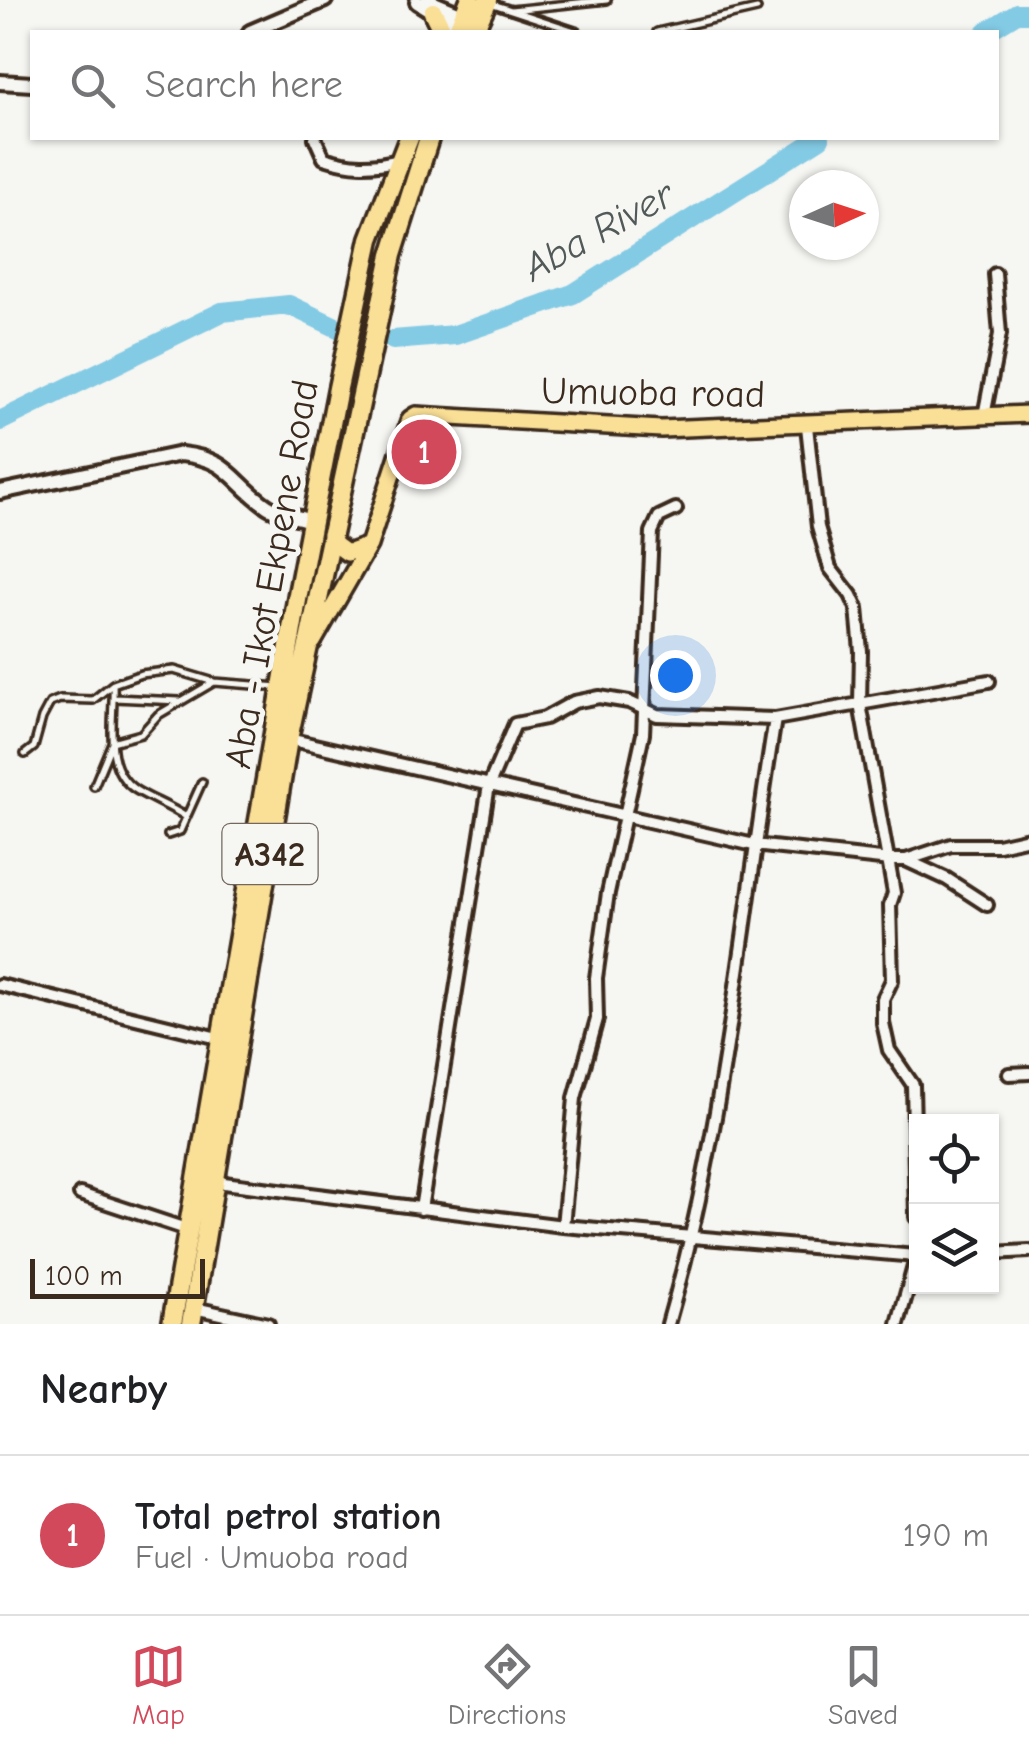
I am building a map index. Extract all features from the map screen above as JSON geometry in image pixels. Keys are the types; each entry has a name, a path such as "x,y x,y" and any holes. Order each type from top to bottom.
{"highway":[{"path":"422,3 442,30"},
{"name":"Aba - Ikot Ekpene Road","path":"172,1324 338,388 370,239 408,140"},
{"name":"Aba - Ikot Ekpene Road","path":"193,1316 288,739 392,255 428,140"}],"main road":[{"name":"Umuoba road","path":"308,650 369,545 410,419 416,414 661,429 1029,414"},
{"path":"330,534 336,545 347,552 369,545"}],"street":[{"path":"255,30 325,0"},
{"path":"422,3 473,17"},
{"path":"0,82 30,84"},
{"path":"316,140 324,158 346,165 375,166 400,160"},
{"path":"984,416 1000,334 996,274"},
{"path":"807,426 812,491 822,541 830,568 857,608 860,704 894,893 890,905 892,980 883,999 883,1022 889,1050 914,1085 916,1204"},
{"path":"0,492 180,454 205,457 227,469 274,510 312,521"},
{"path":"563,1226 576,1098 597,1020 598,961 608,893 636,777 645,708 652,532 659,518 676,509"},
{"path":"421,1208 489,785 510,731 523,720 544,718 574,702 599,697 658,714 775,719 989,681"},
{"path":"668,1324 692,1240 736,988 775,719"},
{"path":"288,739 754,845 906,860 951,845 998,845 1029,838"},
{"path":"906,860 947,879 987,905"},
{"path":"0,984 222,1040"},
{"path":"1009,1074 1029,1073"},
{"path":"216,1182 563,1226 909,1257"},
{"path":"80,1194 188,1230"},
{"path":"999,1253 1029,1251"},
{"path":"898,1324 909,1284"},
{"path":"193,1316 268,1324"}],"lane":[{"path":"473,17 607,0"},
{"path":"511,10 572,30"},
{"path":"666,30 757,10"},
{"path":"25,754 34,747 50,703 60,699 93,700 113,684 141,674 174,670 214,682 283,687"},
{"path":"112,742 141,734 158,715 214,682"},
{"path":"113,684 112,742 118,771 126,782 186,817"},
{"path":"114,698 180,700"},
{"path":"94,786 112,742"},
{"path":"168,835 180,831 202,782"},
{"path":"170,806 193,806"}],"waterway":[{"name":"Aba River","path":"989,30 1017,13 1029,13"},
{"name":"Aba River","path":"393,340 455,335 573,294 817,140"},
{"name":"Aba River","path":"0,421 222,312 289,305 340,329"}],"place":[{"name":"Total petrol station","path":"424,452"}]}
